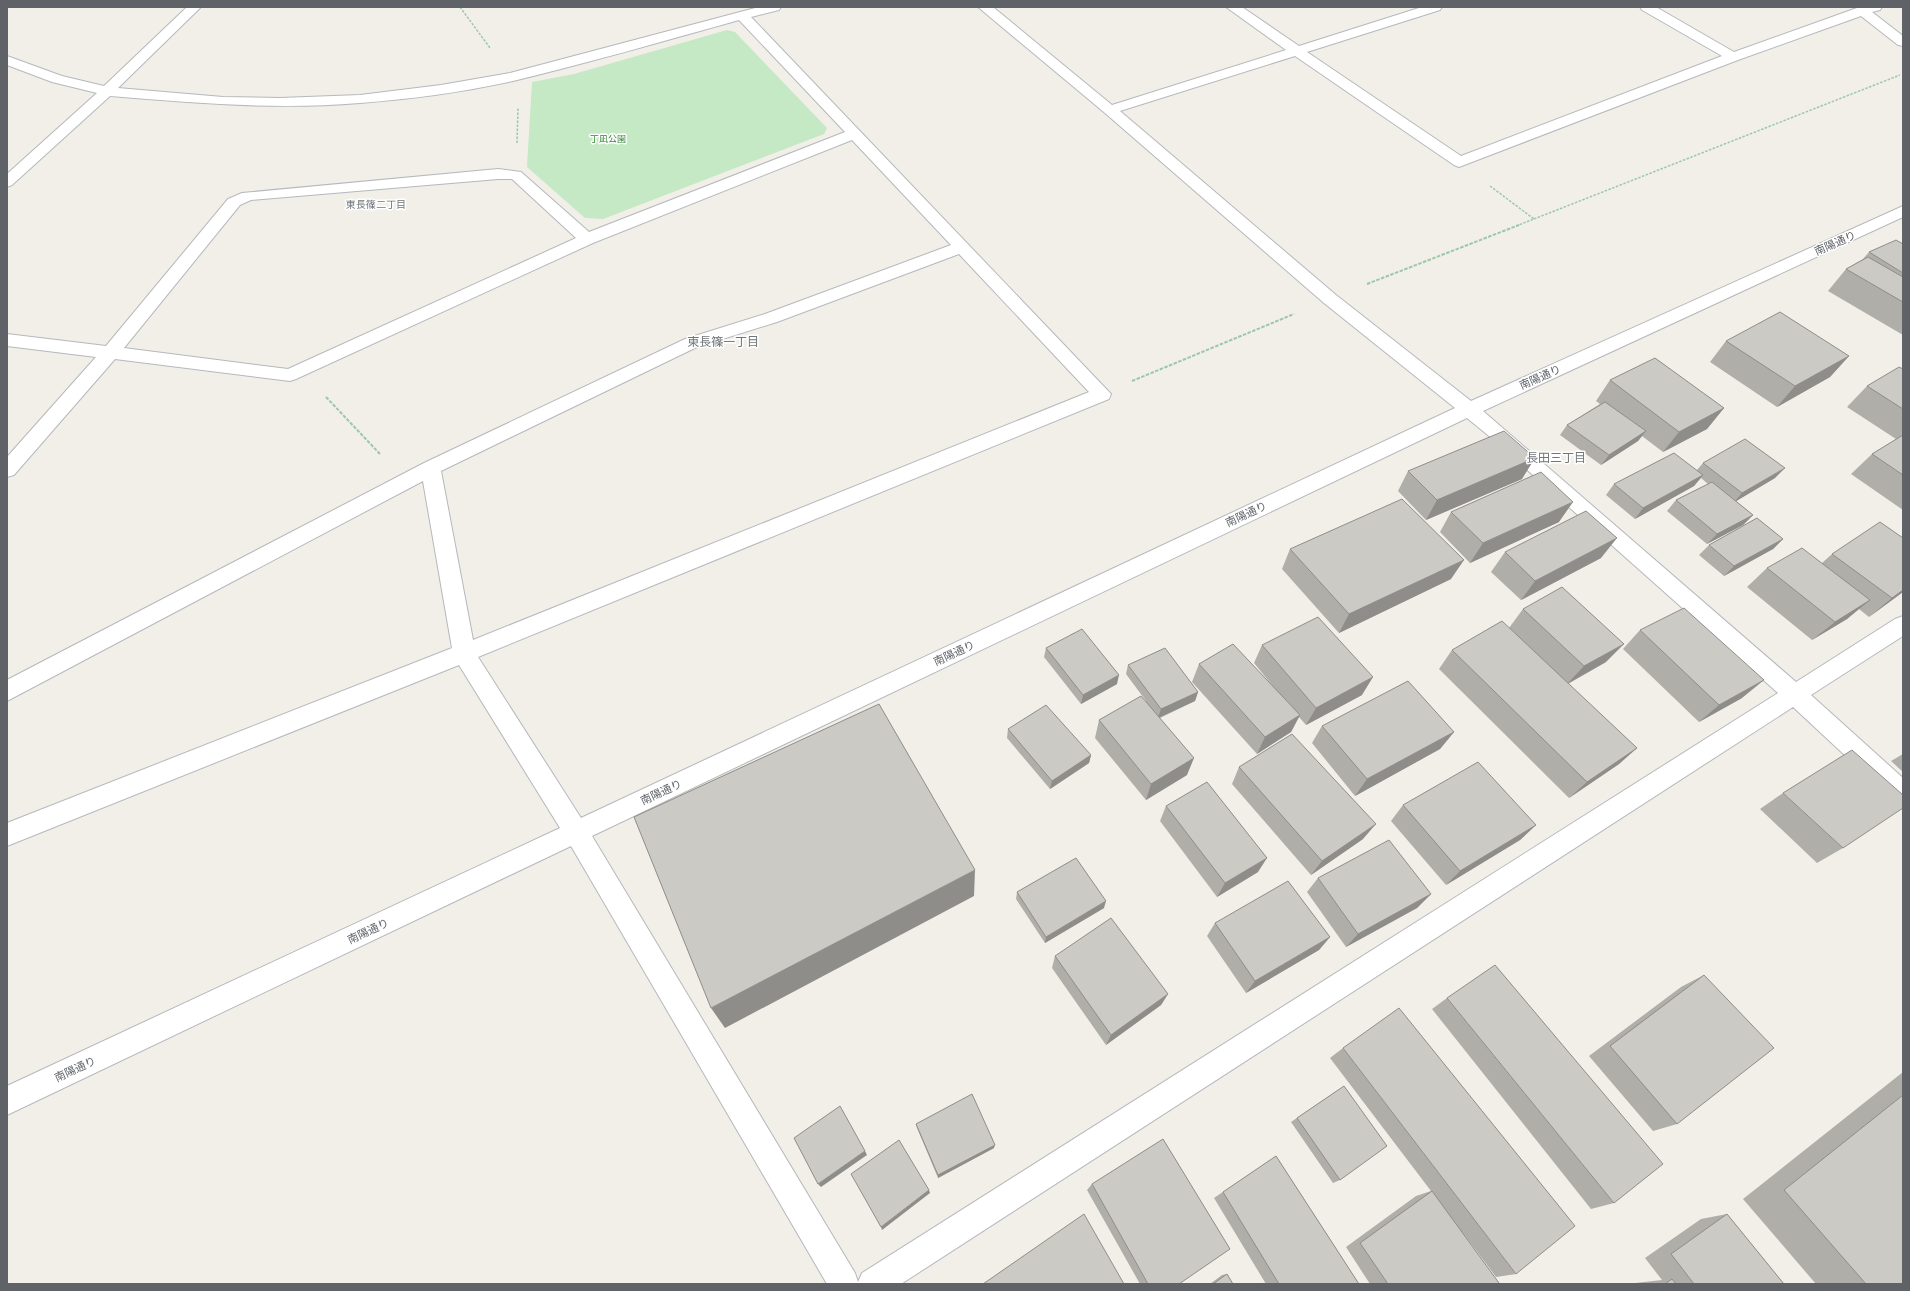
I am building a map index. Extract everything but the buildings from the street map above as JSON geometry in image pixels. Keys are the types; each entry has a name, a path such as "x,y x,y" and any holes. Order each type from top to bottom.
{"street":[{"path":"7,182 107,91 194,7"},
{"path":"7,60 57,79 107,91 223,100 280,102 360,99 441,89 512,77 774,7"},
{"path":"985,7 1110,110 1330,299 1470,409 1794,694 1903,793"},
{"path":"1233,7 1460,162 1732,57 1869,9 1903,42"},
{"path":"1110,110 1435,7"},
{"path":"1647,7 1732,57"},
{"path":"7,835 464,653 1102,394 742,16"},
{"path":"7,340 290,375 587,239 854,134"},
{"path":"7,470 110,353 234,202 248,196 498,174 516,175 587,239"},
{"name":"南陽通り","path":"7,1101 1470,409 1903,211"},
{"path":"7,691 431,468 691,343 771,318 961,247"},
{"path":"431,468 464,653 576,832 844,1284"},
{"path":"873,1284 1903,625"}],"path":[{"path":"460,7 512,77 519,90 516,175"},
{"path":"1102,394 1330,299 1903,74"},
{"path":"1460,162 1534,219"},
{"path":"301,370 407,481"}],"green space":[{"name":"丁凪公園","path":"727,30 735,32 827,128 824,134 603,219 585,218 527,167 532,82 574,74"}],"district":[{"name":"東長篠二丁目","path":"376,204"},
{"name":"東長篠一丁目","path":"723,342"},
{"name":"長田三丁目","path":"1556,458"}]}
